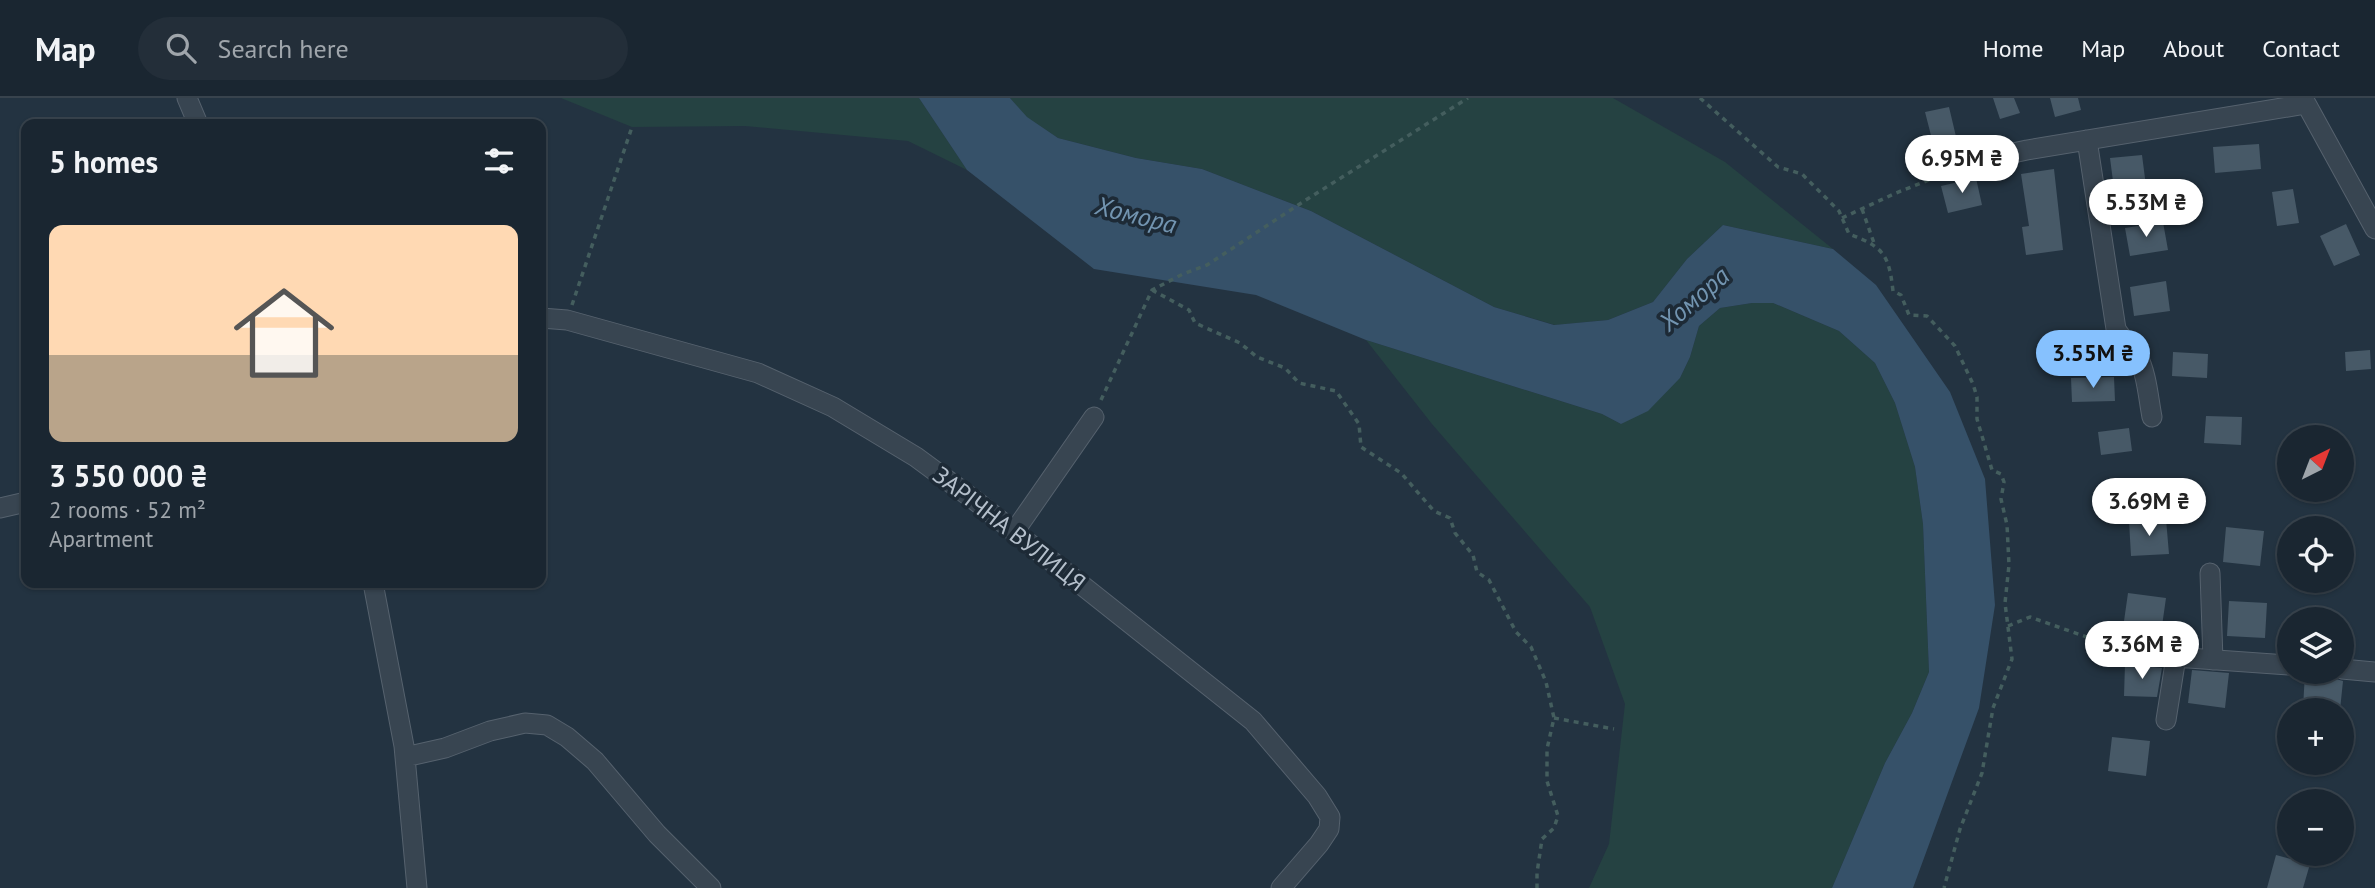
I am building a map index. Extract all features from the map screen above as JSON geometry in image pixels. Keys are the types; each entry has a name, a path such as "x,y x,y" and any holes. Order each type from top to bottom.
{"street":[{"path":"187,98 196,119"},
{"path":"1976,161 2304,101 2375,229"},
{"path":"2087,140 2116,328 2121,339 2135,352 2143,370 2152,416"},
{"name":"ЗАРІЧНА ВУЛИЦЯ","path":"546,318 567,320 758,373 833,407 916,457 1014,531 1253,720 1317,796 1330,817 1329,829 1320,844 1280,888"},
{"path":"1014,531 1094,417"},
{"path":"0,508 21,503"},
{"path":"2210,573 2213,660"},
{"path":"374,588 405,757 417,888"},
{"path":"2132,653 2277,664"},
{"path":"2166,720 2176,657"},
{"path":"2354,670 2375,672"},
{"path":"405,757 445,748 490,731 525,723 547,724 568,737 594,761 656,834 711,888"}],"path":[{"path":"1094,417 1152,290 1208,265 1468,98"},
{"path":"1700,98 1778,167 1802,174 1839,211 1849,234 1874,243"},
{"path":"567,320 632,127"},
{"path":"1842,218 1976,161"},
{"path":"1862,209 1874,243 1891,267 1893,291 1902,295 1909,314 1927,316 1955,346 1978,397 1977,419 1992,470 2001,474 2004,482 2001,499 2007,525 2009,565 2005,603 2012,659 1993,708 1982,773 1960,829 1944,888"},
{"path":"1152,290 1189,310 1195,323 1240,343 1257,358 1285,368 1299,383 1336,391 1359,424 1362,447 1401,473 1434,511 1450,519 1455,533 1473,555 1477,572 1489,580 1516,632 1531,647 1546,682 1554,718 1547,749 1547,781 1559,816 1554,828 1542,839 1537,873 1538,888"},
{"path":"2008,626 2029,617 2132,653"},
{"path":"1554,718 1614,729"}],"green space":[{"path":"561,98 919,98 967,170 908,141 745,126 632,127"},
{"path":"1010,98 1613,98 1725,162 1833,249 1723,225 1687,259 1653,302 1608,320 1555,325 1494,307 1311,211 1202,169 1136,158 1058,138 1026,117"},
{"path":"1773,303 1839,331 1875,363 1895,403 1915,467 1923,524 1929,672 1912,713 1885,763 1832,888 1589,888 1609,844 1625,704 1590,607 1432,424 1366,340 1602,414 1621,424 1680,378 1690,357 1699,326 1720,308"}],"water":[{"name":"Хомора","path":"919,98 1010,98 1027,117 1058,138 1136,158 1202,169 1311,211 1494,307 1554,325 1608,320 1653,302 1687,259 1723,225 1833,249 1876,285 1950,392 1985,479 1995,605 1979,708 1913,888 1832,888 1885,763 1912,713 1929,672 1923,524 1915,467 1895,403 1875,363 1839,331 1773,303 1720,308 1699,326 1690,357 1680,378 1648,411 1621,424 1602,414 1366,340 1256,295 1094,269 967,170"}],"building":[{"path":"1993,98 2014,98 2020,113 2000,119"},
{"path":"2050,98 2078,98 2081,110 2055,117"},
{"path":"1949,107 1958,145 1935,151 1925,112"},
{"path":"2259,144 2261,169 2215,173 2213,147"},
{"path":"2142,155 2146,186 2114,189 2110,158"},
{"path":"2054,169 2063,250 2026,255 2022,227 2029,226 2021,174"},
{"path":"1976,178 1982,205 1948,213 1941,186"},
{"path":"2293,189 2299,223 2277,226 2272,192"},
{"path":"2163,222 2168,250 2130,256 2125,228"},
{"path":"2346,224 2360,255 2334,266 2320,236"},
{"path":"2166,281 2170,311 2134,316 2130,287"},
{"path":"2370,350 2371,369 2346,371 2345,352"},
{"path":"2173,352 2208,354 2207,378 2172,376"},
{"path":"2114,377 2115,401 2072,402 2071,378"},
{"path":"2206,416 2242,417 2241,445 2204,443"},
{"path":"2129,428 2132,451 2101,455 2098,432"},
{"path":"2166,519 2169,554 2131,556 2129,521"},
{"path":"2226,527 2264,531 2260,566 2223,562"},
{"path":"2128,593 2166,598 2161,633 2123,628"},
{"path":"2229,601 2267,603 2265,638 2227,636"},
{"path":"2125,664 2162,668 2157,697 2124,696"},
{"path":"2192,670 2229,673 2225,708 2188,703"},
{"path":"2304,684 2343,684 2341,698 2304,698"},
{"path":"2112,737 2150,741 2146,776 2108,771"},
{"path":"2276,855 2277,866 2309,866 2303,888 2267,888"}]}
